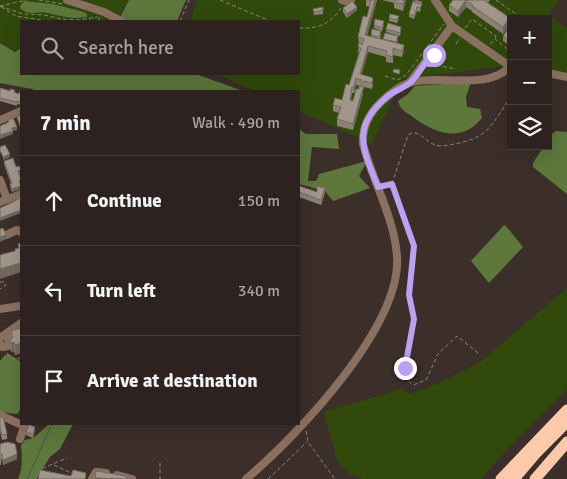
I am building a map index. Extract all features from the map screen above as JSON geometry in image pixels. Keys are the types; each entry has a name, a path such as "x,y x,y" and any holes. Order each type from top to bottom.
{"highway":[{"path":"501,479 567,410"},
{"path":"509,479 567,420"},
{"path":"514,479 567,420"},
{"path":"535,479 567,442"},
{"path":"541,479 567,449"}],"street":[{"path":"67,0 104,12 118,20"},
{"path":"438,1 451,28 507,65"},
{"path":"246,479 281,448 324,400 367,343 390,302 395,286 397,258 395,240 363,144 362,134 367,120 375,108 389,95 410,82 428,62 451,28"},
{"path":"410,82 426,80 479,80 507,70"},
{"path":"552,74 567,77"},
{"path":"0,111 3,112 3,119 20,111"},
{"path":"0,180 4,201 20,194"},
{"path":"6,235 17,230 20,232"},
{"path":"0,309 20,306"},
{"path":"2,346 9,344 4,336 20,324"},
{"path":"0,415 20,423"},
{"path":"20,439 25,425"},
{"path":"92,479 93,475 98,472 132,479"}],"path":[{"path":"1,6 27,0"},
{"path":"180,20 189,0"},
{"path":"220,0 268,20"},
{"path":"300,28 314,28 328,23 340,11 345,0"},
{"path":"496,0 514,15"},
{"path":"1,6 23,14 45,15 61,19 102,18"},
{"path":"1,6 16,16 41,20"},
{"path":"466,26 475,15"},
{"path":"472,18 496,36 495,39 507,49"},
{"path":"385,76 395,79 402,78 445,24 460,38"},
{"path":"489,45 495,39"},
{"path":"428,62 456,69"},
{"path":"478,353 457,336 438,354 426,380 413,385 406,379 405,368 414,319 409,295 414,246 392,184 408,134 416,132 434,145 444,146 472,141 486,133 507,102"},
{"path":"378,187 392,184"},
{"path":"0,282 4,282 6,285 0,290"},
{"path":"2,346 10,357 20,359"},
{"path":"304,423 308,442 335,479"},
{"path":"268,479 308,442"},
{"path":"35,479 39,470 67,458"},
{"path":"160,464 160,479"},
{"path":"53,465 80,476"}],"green space":[{"path":"0,0 128,0 118,20 20,20 20,47 15,51 0,42"},
{"path":"129,0 186,0 177,20 119,20"},
{"path":"197,0 559,0 549,14 550,15 507,15 507,68 499,67 402,79 372,144 300,111 300,90 253,90 218,75 300,75 300,20 190,20"},
{"path":"24,1 53,4 84,12 87,14 87,17 72,18 27,12 21,9 20,6"},
{"path":"552,16 567,29 567,77 552,74"},
{"path":"0,43 15,52 20,49 20,75 199,75 240,90 34,90 0,83"},
{"path":"471,82 466,97 467,107 480,109 482,118 466,131 448,133 430,128 400,107 398,101 415,86"},
{"path":"300,130 306,134 337,134 339,149 312,147 308,181 316,181 319,174 367,161 359,176 370,188 333,201 325,191 300,184"},
{"path":"554,132 567,132 567,194 533,167 533,163 541,150 552,150 552,135"},
{"path":"504,225 523,247 489,283 471,261"},
{"path":"567,288 567,389 510,446 481,479 363,479 349,474 337,461 324,412 401,389 410,394 441,382 479,363"},
{"path":"9,354 20,361 20,410 17,414 0,412 0,361 5,355"},
{"path":"72,425 60,449 50,457 36,479 18,479 22,458 21,445 25,440 33,438 47,426"}],"building":[{"path":"369,0 375,0 365,35 404,45 402,51 393,48 393,57 386,55 387,51 368,46 360,74 373,78 372,83 364,81 364,83 356,78 354,87 352,87 350,100 353,101 356,89 359,89 359,86 363,87 353,124 337,119 341,107 333,105 335,98 342,100 346,84 349,85 361,48 358,47 359,43 362,45 364,39 358,37 363,16 367,17 371,1"},
{"path":"394,0 404,0 403,4 394,2"},
{"path":"415,0 422,2 421,4 414,2"},
{"path":"453,0 466,0 458,11 449,5"},
{"path":"466,0 486,0 507,16 507,22 503,27"},
{"path":"352,1 357,7 347,14 343,8"},
{"path":"413,1 422,4 420,8 417,7 414,16 409,14"},
{"path":"323,7 323,10 314,12 313,9"},
{"path":"390,14 399,16 397,20 389,18"},
{"path":"375,19 384,21 382,28 374,25"},
{"path":"388,23 401,27 400,33 386,29"},
{"path":"372,29 381,31 379,37 371,35"},
{"path":"507,30 507,39 503,36"},
{"path":"385,33 398,36 396,42 383,39"},
{"path":"394,69 400,70 399,74 393,72"},
{"path":"0,88 10,91 10,89 15,90 14,92 19,94 20,91 20,102 0,98"},
{"path":"20,116 20,126 17,117"},
{"path":"13,118 17,127 12,128 13,131 0,135 0,126"},
{"path":"5,145 10,154 3,157 0,147"},
{"path":"13,158 16,167 19,166 20,186 12,189 10,184 12,183 4,161"},
{"path":"300,186 317,192 317,186 325,188 321,200 300,192"},
{"path":"20,198 20,210 0,218 0,208"},
{"path":"3,228 6,235 0,237 0,229"},
{"path":"20,243 20,263 0,269 0,255 15,251 15,249 19,248 18,244"},
{"path":"20,328 20,343 15,345 14,342 11,343 10,339 13,338 11,331"},
{"path":"0,417 3,417 7,434 2,435"},
{"path":"29,425 35,427 33,434 26,432"},
{"path":"7,442 15,444 17,454 3,460 2,454 0,454 0,444"},
{"path":"40,470 71,476 73,470 86,473 85,479 38,479"},
{"path":"96,471 126,476 126,479 95,478"}],"waterway":[{"path":"27,479 52,425"}],"route":[{"path":"405,368 414,319 409,295 414,246 392,184 378,187 367,159 362,134 367,120 375,108 389,95 410,82 425,63 430,64 430,60 434,55"}]}
